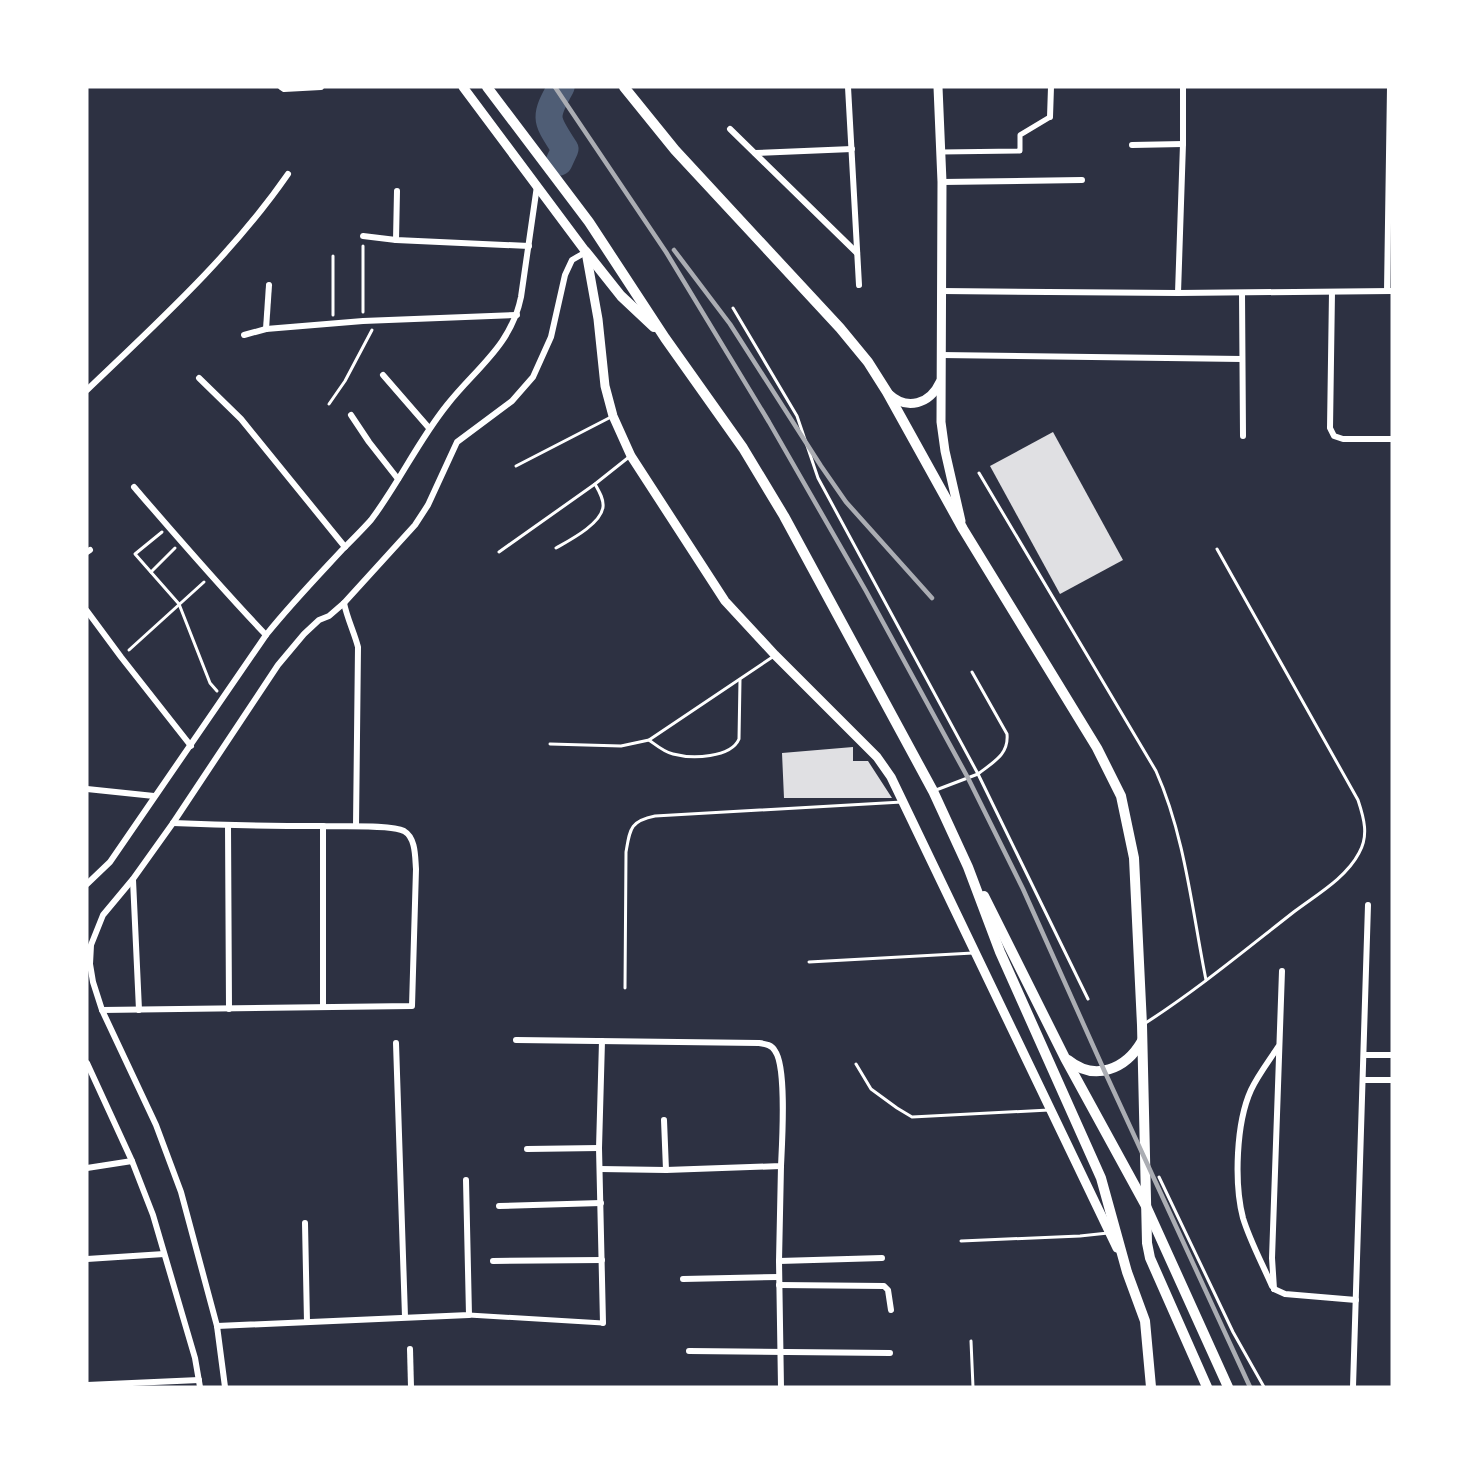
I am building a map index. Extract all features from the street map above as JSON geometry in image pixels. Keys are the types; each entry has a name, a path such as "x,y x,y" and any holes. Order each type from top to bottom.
{"highway":[{"path":"487,87 589,222 665,338 743,448 784,516 933,792 968,867 1000,952 1101,1178 1127,1272 1145,1321 1151,1387"},
{"path":"624,87 675,150 868,362 963,529 1097,747 1121,796 1134,858 1143,1040 1147,1243 1150,1258 1207,1387"},
{"path":"586,252 621,296 665,338"},
{"path":"968,867 992,909 1065,1058 1146,1206 1228,1387"},
{"path":"1065,1058 1083,1069 1102,1071 1130,1059 1143,1040"}],"main road":[{"path":"463,87 586,252 598,319 605,386 613,416 631,456 725,601 775,655 877,756 891,777 1127,1272"},
{"path":"938,87 942,182 940,355 942,422 945,450 963,529"},
{"path":"887,392 905,404 912,404 927,400 940,382"}],"street":[{"path":"281,87 284,89 321,87"},
{"path":"848,87 860,285"},
{"path":"941,152 1020,151 1020,135 1050,117 1051,87"},
{"path":"1178,293 1183,87"},
{"path":"942,291 1242,293 1389,291 1390,87"},
{"path":"730,129 857,253"},
{"path":"1132,145 1183,144"},
{"path":"755,153 852,149"},
{"path":"87,390 164,317 240,238 288,174"},
{"path":"942,182 1082,180"},
{"path":"87,884 110,862 266,635 369,522 398,480 429,428 448,403 499,347 517,315 537,185"},
{"path":"396,240 397,191"},
{"path":"363,236 396,240 529,246"},
{"path":"225,1387 217,1326 184,1202 169,1157 102,1010 93,982 90,964 91,945 103,915 133,879 173,823 278,665 304,634 319,620 329,616 344,603 415,525 428,505 458,442 512,401 533,377 551,337 565,275 572,260 586,252"},
{"path":"266,329 269,285"},
{"path":"1332,292 1330,428 1334,435 1344,439 1392,439"},
{"path":"1242,293 1243,436"},
{"path":"244,335 266,329 363,321 517,315"},
{"path":"940,355 1242,359"},
{"path":"383,375 429,428"},
{"path":"199,378 241,419 345,547"},
{"path":"351,415 398,480"},
{"path":"134,488 210,576 266,635"},
{"path":"344,603 348,622 358,647 356,826"},
{"path":"87,611 191,746"},
{"path":"87,789 154,796"},
{"path":"102,1010 412,1006 416,869 412,840 405,831 395,828 356,826 173,823"},
{"path":"228,825 229,1009"},
{"path":"323,826 323,1006"},
{"path":"133,879 139,1010"},
{"path":"1353,1387 1368,905"},
{"path":"1274,1289 1272,1258 1282,971"},
{"path":"516,1040 759,1042 774,1048 781,1068 780,1387"},
{"path":"217,1326 469,1315 603,1323 599,1148 602,1041"},
{"path":"396,1042 405,1317"},
{"path":"1279,1045 1252,1089 1241,1122 1239,1182 1243,1217 1274,1289 1285,1294 1356,1300"},
{"path":"1364,1055 1392,1055"},
{"path":"87,1063 132,1161 153,1215 195,1358 199,1383 87,1385"},
{"path":"1363,1080 1392,1080"},
{"path":"664,1120 666,1170"},
{"path":"527,1149 599,1148"},
{"path":"87,1168 132,1161"},
{"path":"600,1169 666,1170 781,1166"},
{"path":"466,1180 469,1315"},
{"path":"500,1206 601,1203"},
{"path":"305,1223 307,1322"},
{"path":"87,1259 164,1254"},
{"path":"779,1261 882,1258"},
{"path":"493,1261 602,1260"},
{"path":"683,1279 884,1286 888,1290 891,1310"},
{"path":"410,1349 411,1387"},
{"path":"689,1351 890,1353"}],"lane":[{"path":"733,308 797,416 818,478 978,774 1088,999"},
{"path":"516,466 613,416"},
{"path":"499,552 631,456"},
{"path":"979,473 1156,771 1172,812 1178,836 1206,980"},
{"path":"556,548 595,522 600,516 603,502 595,484"},
{"path":"1142,1025 1206,980 1339,877 1360,853 1365,837 1364,819 1358,800 1217,549"},
{"path":"550,744 621,746 649,740 775,655"},
{"path":"933,792 978,774 1005,752 1008,743 1007,734 972,672"},
{"path":"649,740 673,754 687,756 719,754 728,751 736,745 739,738 740,680"},
{"path":"625,988 626,852 629,832 634,823 655,816 902,802"},
{"path":"809,962 975,953"},
{"path":"856,1064 871,1089 912,1117 1051,1110"},
{"path":"961,1241 1110,1233"},
{"path":"971,1341 973,1387"}],"path":[{"path":"363,236 363,321"},
{"path":"332,324 333,256"},
{"path":"329,404 345,381 377,320"},
{"path":"169,527 135,554 179,604 210,683 224,697"},
{"path":"151,572 182,542"},
{"path":"121,657 210,576"},
{"path":"1156,1167 1233,1332 1264,1387"}],"building":[{"path":"1053,432 1123,560 1060,594 990,466"},
{"path":"853,747 853,761 868,761 892,798 784,798 782,753"}],"waterway":[{"path":"559,162 565,149 551,125 549,113 561,87"}],"railway":[{"path":"555,87 666,252 769,422 866,591 968,778 1023,889 1250,1387"},
{"path":"674,250 730,324 846,502 932,598"}]}
